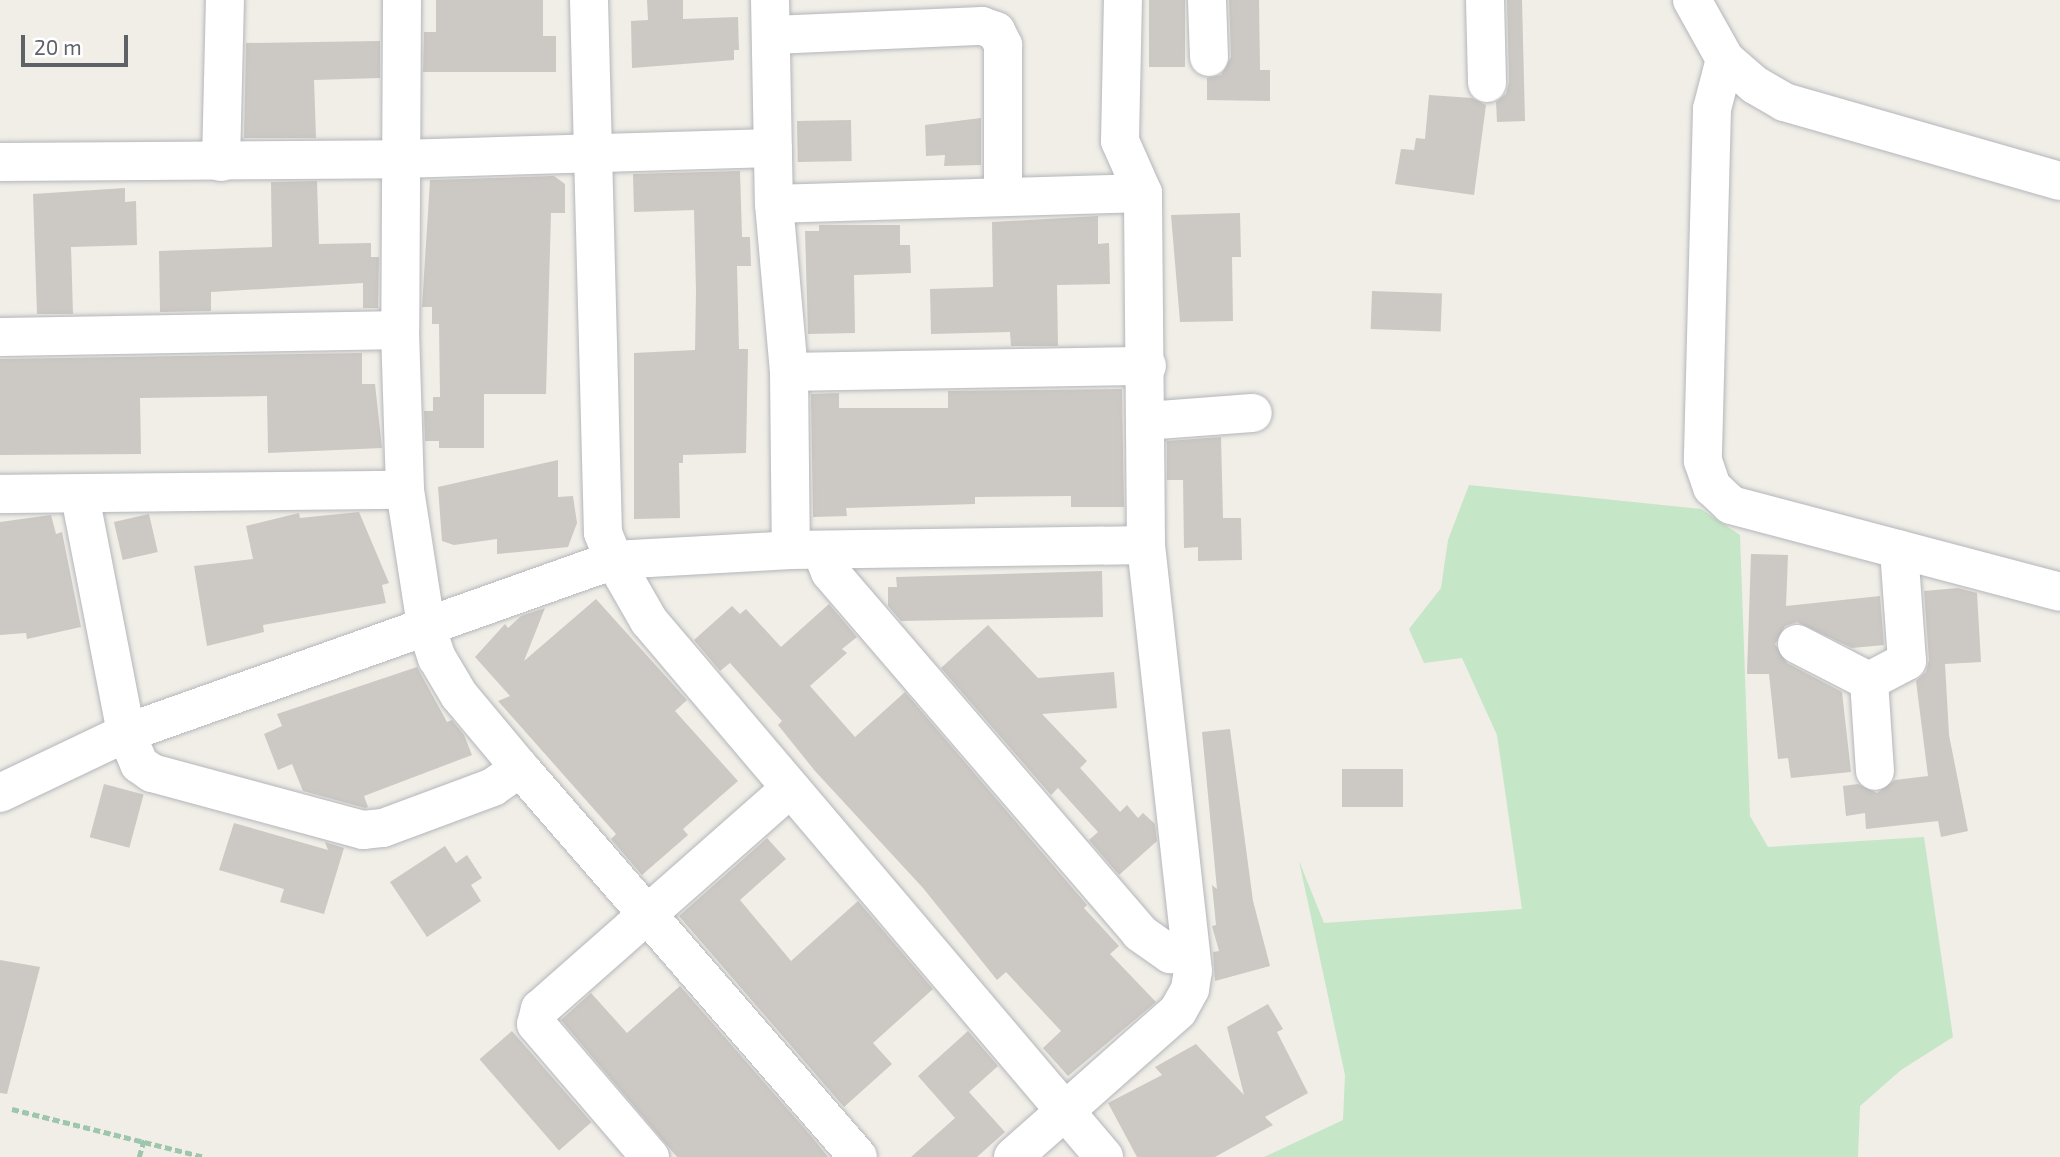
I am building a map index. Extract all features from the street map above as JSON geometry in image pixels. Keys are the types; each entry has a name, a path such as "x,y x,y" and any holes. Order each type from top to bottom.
{"street":[{"path":"221,162 225,0"},
{"path":"402,0 400,330 405,490 426,625 437,658 459,695 520,768 858,1157"},
{"path":"589,0 603,533 614,560 649,621 1104,1157"},
{"path":"1013,1157 1178,1011 1190,989 1190,953 1146,545 1147,366 1143,193 1120,141 1123,0"},
{"path":"1207,0 1209,57"},
{"path":"1485,0 1487,83"},
{"path":"1692,0 1725,59 1755,85 1784,102 2060,181"},
{"path":"1003,195 1003,45 996,31 982,26 771,17 774,204 806,550 830,572 1140,933 1170,954 1190,953"},
{"path":"1725,59 1712,109 1703,461 1712,487 1731,505 2060,592"},
{"path":"0,162 400,159 773,148"},
{"path":"774,204 1003,195 1143,193"},
{"path":"0,337 400,330"},
{"path":"789,372 1147,366"},
{"path":"1146,421 1253,413"},
{"path":"0,495 405,490"},
{"path":"80,496 127,733 139,765 152,773 363,830 383,828 493,787 520,768"},
{"path":"0,793 127,733 614,560 806,550 1146,545"},
{"path":"1869,681 1907,661 1899,549"},
{"path":"1797,644 1869,681"},
{"path":"1869,681 1875,771"},
{"path":"634,1151 536,1024 540,1009 791,788"}],"path":[{"path":"12,1109 204,1157"},
{"path":"139,1157 144,1140"}],"green space":[{"path":"1469,485 1701,509 1740,535 1750,816 1768,847 1924,837 1953,1037 1901,1070 1860,1106 1858,1157 1264,1157 1343,1120 1345,1075 1299,861 1324,923 1522,909 1497,735 1462,658 1424,663 1409,629 1441,588 1448,540"}],"building":[{"path":"436,0 543,0 543,36 556,36 556,72 423,72 424,32 436,32"},
{"path":"647,0 683,0 683,19 738,17 739,50 734,50 734,60 632,68 631,21 648,20"},
{"path":"1149,0 1185,0 1185,67 1149,67"},
{"path":"1229,0 1259,0 1260,70 1270,70 1270,101 1207,100 1207,78 1221,75 1231,57"},
{"path":"1507,0 1522,0 1525,121 1497,122 1496,102 1506,94 1509,82"},
{"path":"380,41 380,78 314,80 316,138 244,138 246,43"},
{"path":"1429,95 1472,98 1486,105 1474,195 1395,184 1401,149 1414,150 1416,138 1425,139"},
{"path":"981,118 981,165 944,166 945,155 926,156 925,125"},
{"path":"851,120 852,161 798,162 797,121"},
{"path":"740,171 742,237 750,237 751,266 737,266 739,349 748,349 746,453 683,455 683,463 679,463 680,518 634,519 634,353 695,350 696,291 694,210 634,212 633,174"},
{"path":"554,176 565,184 565,213 551,213 546,394 484,394 484,448 439,448 439,441 425,441 424,411 433,411 433,397 440,397 439,324 432,324 432,307 422,307 430,180"},
{"path":"317,181 319,244 371,243 371,257 379,257 378,308 363,308 363,283 211,292 211,311 160,312 159,251 272,247 271,182"},
{"path":"125,188 125,202 136,201 137,245 71,247 73,314 37,314 33,194"},
{"path":"1240,213 1241,257 1232,257 1233,321 1180,322 1171,215"},
{"path":"1098,216 1098,244 1109,243 1110,284 1057,285 1058,346 1011,346 1010,332 931,334 930,289 993,287 992,222"},
{"path":"819,225 900,225 900,245 910,245 911,273 854,275 855,333 808,334 805,231 819,231"},
{"path":"1372,291 1442,293 1441,331 1371,329"},
{"path":"362,353 362,384 375,384 382,448 268,453 267,396 140,398 141,454 0,455 0,359"},
{"path":"1122,389 1124,507 1071,507 1071,496 975,497 975,504 846,508 847,516 813,517 811,394 839,393 839,408 948,408 948,391"},
{"path":"1221,437 1223,518 1241,518 1242,560 1198,561 1198,547 1184,548 1183,480 1167,480 1167,441"},
{"path":"558,460 558,497 573,496 577,523 568,547 497,554 497,539 454,545 442,541 438,487"},
{"path":"359,512 389,583 382,585 386,603 263,625 264,632 207,646 194,566 253,559 246,526 299,513 300,518"},
{"path":"149,514 158,552 123,560 114,522"},
{"path":"51,515 56,534 62,532 81,627 27,639 26,633 0,635 0,522"},
{"path":"1751,554 1788,555 1786,606 1880,596 1884,645 1852,648 1797,622 1785,626 1775,644 1787,663 1842,692 1851,772 1791,778 1788,758 1778,759 1769,674 1747,674"},
{"path":"1102,571 1103,617 901,621 888,606 888,587 897,587 896,577"},
{"path":"1958,588 1977,593 1981,662 1945,664 1949,735 1968,831 1941,837 1938,821 1866,829 1865,813 1846,816 1843,786 1858,784 1877,793 1895,780 1928,776 1916,681 1926,672 1929,660 1924,591"},
{"path":"596,599 687,700 675,711 738,781 683,829 688,835 642,875 611,839 616,834 498,701 510,696 475,657 505,624 508,628 521,616 545,608 524,661"},
{"path":"829,604 857,637 842,649 847,653 810,686 855,737 905,692 1087,905 1084,908 1119,946 1110,954 1156,1002 1068,1076 1043,1048 1061,1031 1006,972 997,980 923,888 815,771 778,725 782,721 730,663 720,671 694,640 732,606 740,614 746,609 781,647"},
{"path":"988,625 1038,678 1114,672 1117,708 1042,714 1087,761 1080,768 1120,812 1127,805 1138,818 1143,813 1155,824 1157,841 1119,875 1089,840 1098,832 1058,788 1051,795 941,668"},
{"path":"417,667 447,722 452,720 464,735 472,755 364,796 368,807 365,808 303,791 292,764 278,770 264,734 282,726 277,714"},
{"path":"1230,729 1253,901 1270,966 1215,981 1213,952 1219,951 1212,926 1216,925 1212,885 1217,889 1202,732"},
{"path":"1342,769 1403,769 1403,807 1342,807"},
{"path":"104,784 144,795 129,848 90,837"},
{"path":"234,823 328,850 325,842 344,848 324,914 280,902 284,889 219,870"},
{"path":"767,838 786,859 740,900 791,961 858,901 933,989 873,1043 892,1064 844,1107 679,916"},
{"path":"445,846 456,863 467,855 482,878 471,885 481,901 427,937 390,882"},
{"path":"0,960 40,967 7,1094 0,1093"},
{"path":"680,986 828,1157 677,1157 561,1020 591,993 627,1033"},
{"path":"1268,1004 1283,1029 1277,1032 1308,1093 1265,1117 1273,1125 1215,1157 1137,1157 1108,1103 1162,1075 1155,1067 1196,1044 1244,1095 1227,1027"},
{"path":"512,1031 591,1122 559,1151 480,1059"},
{"path":"968,1031 998,1066 969,1092 1005,1132 977,1157 911,1157 955,1118 918,1076"}]}
